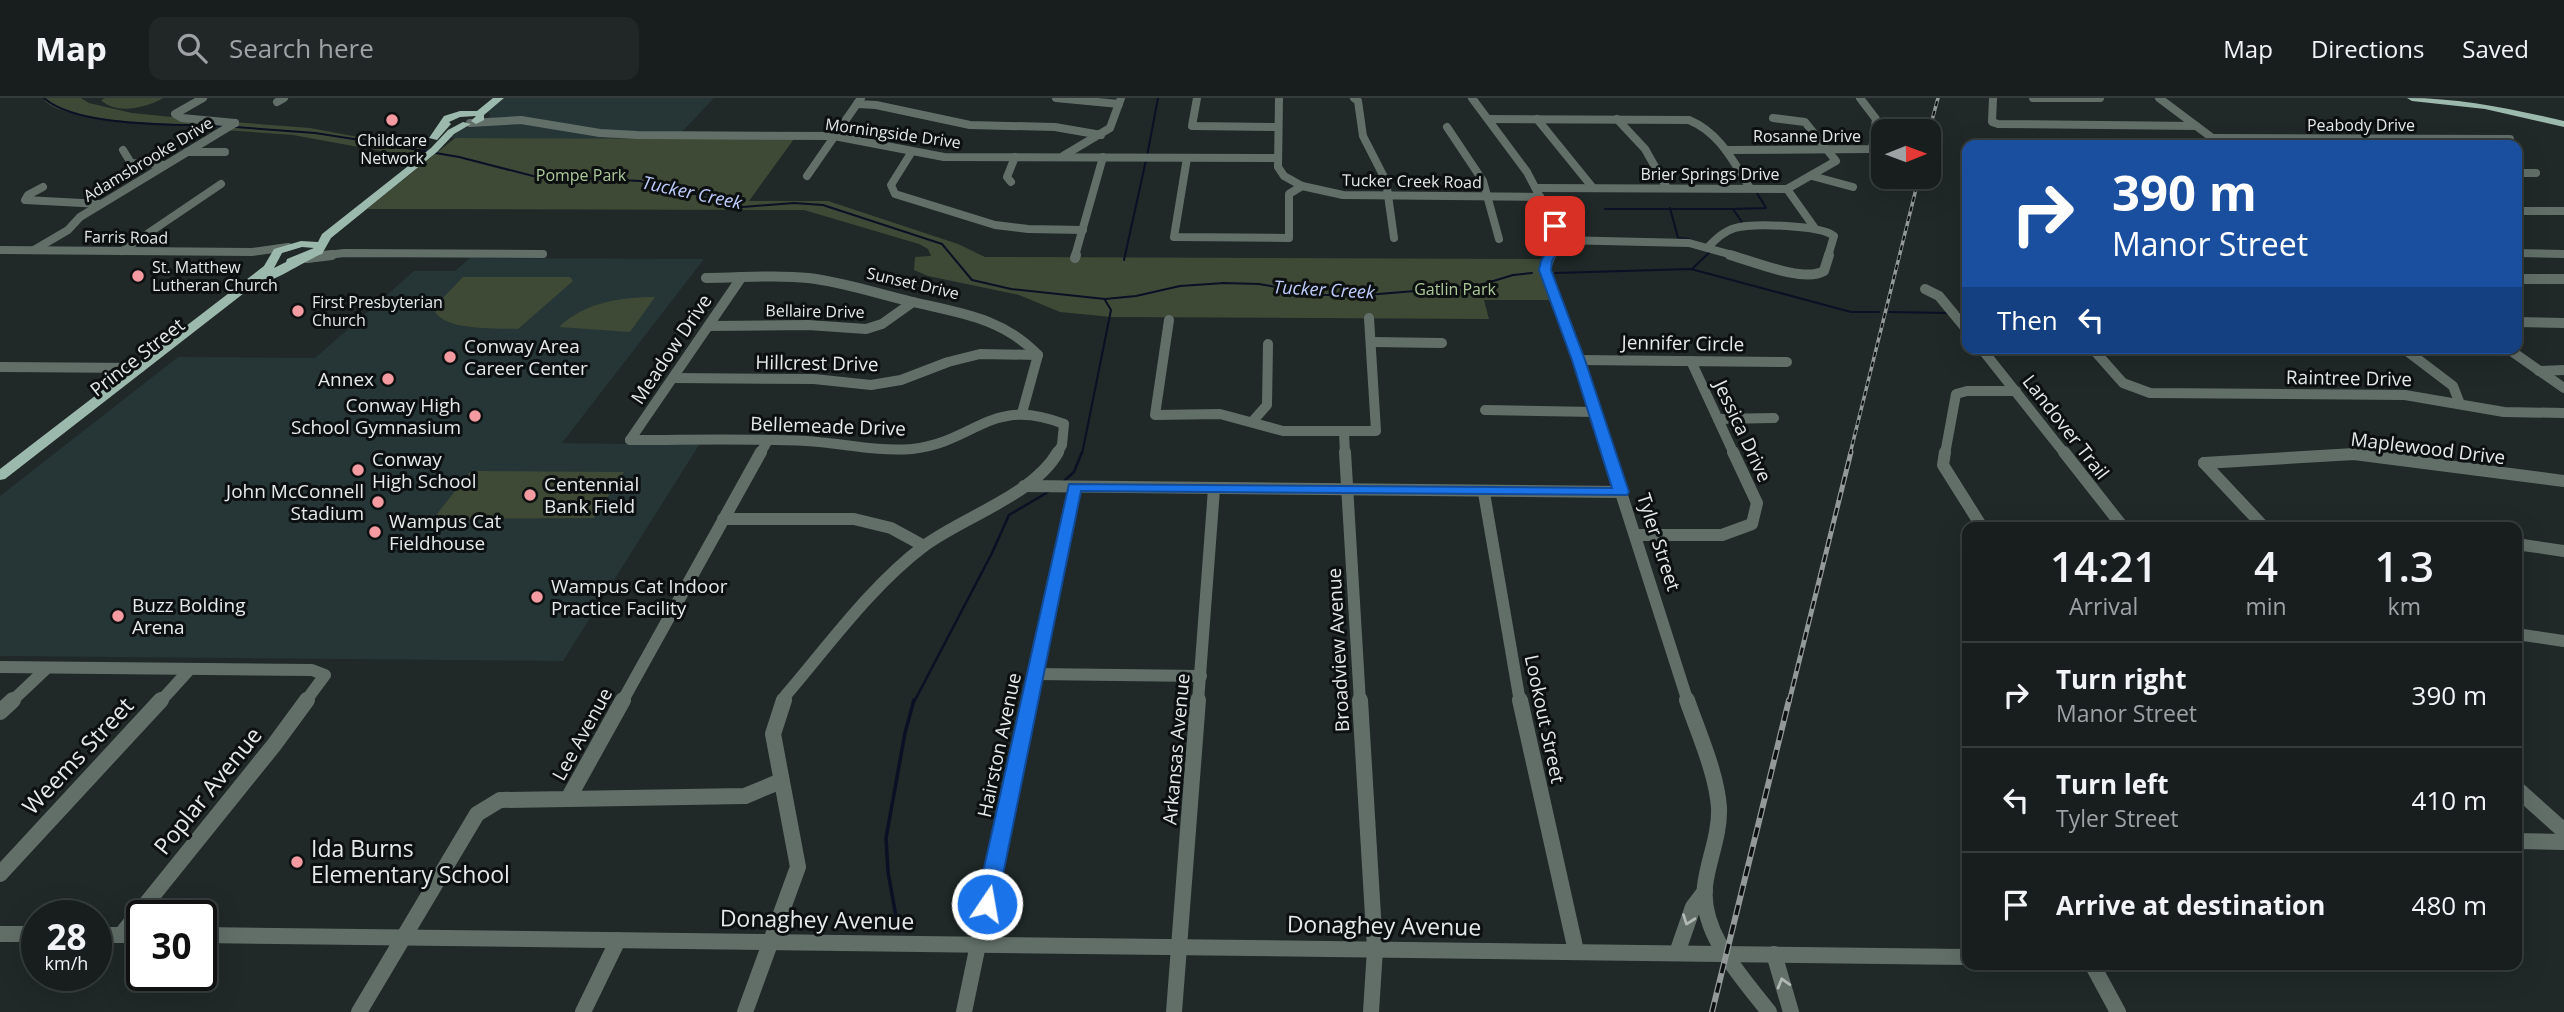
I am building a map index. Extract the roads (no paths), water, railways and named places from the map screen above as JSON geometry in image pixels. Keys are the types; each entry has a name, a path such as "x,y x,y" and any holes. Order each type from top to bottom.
{"main road":[{"path":"446,124 443,122 446,119 472,109 487,98"},
{"path":"291,246 316,234 451,132 468,124 499,98"},
{"path":"2412,98 2485,106 2564,124"},
{"path":"458,114 480,115"},
{"path":"446,124 468,124"},
{"path":"291,246 320,247 326,236 423,153 446,124"},
{"name":"Prince Street","path":"0,476 269,268 278,251 291,246"},
{"name":"Prince Street","path":"0,488 277,272 304,259 320,247"},
{"path":"274,258 286,261 304,259"},
{"path":"188,341 191,334 228,305 227,301"},
{"path":"113,400 116,394 140,373 140,368"},
{"path":"17,476 16,469 20,465 72,425 74,419"}],"street":[{"name":"Adamsbrooke Drive","path":"34,250 68,230 80,217 235,123 182,118 175,114 203,98"},
{"path":"1056,98 1120,101 1113,124 1101,135 1061,157"},
{"path":"1197,98 1192,126 1278,127"},
{"path":"1188,158 1174,237 1289,238 1289,194 1302,186 1280,171 1277,158 1279,98"},
{"path":"1354,98 1358,101 1362,131 1385,177 1394,238"},
{"path":"1472,98 1522,164 1558,231 1559,240 1673,241 1708,247 1798,274 1817,275 1824,271 1834,236 1814,227 1731,228 1708,247"},
{"name":"Rosanne Drive","path":"1726,150 1872,149 1876,119 1860,98"},
{"path":"1993,98 1990,118 1994,124 2196,126"},
{"path":"2033,98 2100,98"},
{"path":"2159,98 2216,140"},
{"path":"807,176 859,101 970,125 1055,127 1101,135"},
{"name":"Morningside Drive","path":"480,115 615,134 834,136 911,153 944,157 1277,158"},
{"path":"1617,118 1646,149 1667,188"},
{"path":"1773,118 1805,121 1829,150"},
{"name":"Morningside Drive","path":"468,124 506,119"},
{"path":"1488,119 1689,120 1704,127 1726,150 1750,188"},
{"path":"1537,119 1593,188"},
{"path":"1447,127 1483,181 1499,239"},
{"name":"Peabody Drive","path":"2213,138 2510,139"},
{"path":"123,150 131,163 164,165"},
{"name":"Brier Springs Drive","path":"1538,192 1593,188 1787,189 1836,161 1829,150"},
{"path":"187,152 225,152"},
{"path":"911,153 891,185 892,191 900,196 1005,227 1083,230"},
{"path":"1012,182 1007,177 1015,157"},
{"path":"1075,258 1103,157"},
{"path":"2522,173 2536,173"},
{"path":"1812,176 1853,187"},
{"path":"121,251 221,184"},
{"name":"Tucker Creek Road","path":"1302,186 1343,195 1488,197 1538,192"},
{"path":"43,187 24,200 101,204"},
{"path":"1787,189 1814,227"},
{"path":"2522,211 2564,211"},
{"name":"Tyler Street","path":"1559,240 1545,270 1595,411 1720,810 1719,827 1705,891 1709,919 1726,953 1769,1012"},
{"name":"Farris Road","path":"0,250 252,252 291,246"},
{"path":"320,247 344,253"},
{"name":"Farris Road","path":"252,252 274,258"},
{"path":"304,259 344,253 543,254"},
{"path":"2522,253 2559,254 2564,260"},
{"name":"Sunset Drive","path":"706,278 805,277 840,282 913,302 975,313 1008,327 1027,340 1038,355"},
{"name":"Meadow Drive","path":"630,440 741,278"},
{"path":"2522,279 2564,279"},
{"path":"1925,289 1939,296 1962,324"},
{"name":"Bellaire Drive","path":"709,326 808,325 866,329 883,324 913,302"},
{"path":"1169,320 1155,415 1220,414 1283,431 1345,432 1376,431 1369,318"},
{"path":"2522,322 2564,323"},
{"path":"1372,342 1443,343"},
{"path":"1252,422 1267,405 1268,344"},
{"name":"Hillcrest Drive","path":"673,378 814,379 871,385 901,380 948,362 980,354 1038,355"},
{"name":"Landover Trail","path":"1986,354 2119,522"},
{"name":"Raintree Drive","path":"2097,354 2122,383 2133,390 2150,393 2405,395 2504,412 2564,413"},
{"path":"2411,354 2453,386 2460,404"},
{"path":"2516,354 2564,388"},
{"path":"1022,413 1038,355"},
{"name":"Jennifer Circle","path":"1578,360 1787,362"},
{"name":"Jessica Drive","path":"1635,535 1722,535 1752,524 1757,503 1691,361"},
{"path":"0,367 140,368"},
{"path":"2539,370 2564,370"},
{"path":"1979,522 1943,465 1956,394 1967,391 2016,391"},
{"path":"1485,410 1595,411"},
{"name":"Bellemeade Drive","path":"630,440 768,440 882,449 927,446 991,418 1022,413 1046,415 1064,424 1062,445 1052,463 1024,486"},
{"path":"1718,419 1774,418"},
{"name":"Broadview Avenue","path":"1345,432 1375,949 1371,1012"},
{"name":"Lee Avenue","path":"359,1012 477,814 500,800 568,799 768,440"},
{"name":"Maplewood Drive","path":"2259,522 2204,463 2354,454 2561,484"},
{"path":"745,1012 798,867 773,734 786,695 887,579 924,546 1024,486 1484,493 1621,492"},
{"name":"Hairston Avenue","path":"964,1012 1074,487"},
{"name":"Arkansas Avenue","path":"1174,1012 1214,489"},
{"name":"Lookout Street","path":"1484,493 1514,673 1576,951"},
{"path":"723,519 854,519 891,528 924,546"},
{"path":"2522,545 2564,551"},
{"path":"2522,635 2564,641"},
{"path":"0,667 190,669"},
{"path":"0,712 47,668"},
{"name":"Poplar Avenue","path":"121,935 326,677 312,670 190,669"},
{"name":"Weems Street","path":"0,874 190,669"},
{"path":"1035,674 1201,676"},
{"path":"568,799 745,796 780,781"},
{"path":"2522,793 2564,831"},
{"path":"2522,841 2564,842"},
{"path":"1677,953 1693,907 1705,891"},
{"path":"0,934 21,934"},
{"path":"112,935 126,935"},
{"name":"Donaghey Avenue","path":"217,935 1962,957"},
{"path":"583,1012 618,940"},
{"path":"1774,954 1791,1012"},
{"path":"2095,970 2118,1012"}],"waterway":[{"name":"Tucker Creek","path":"44,98 59,108 104,120 225,126"},
{"path":"1147,156 1158,98"},
{"name":"Tucker Creek","path":"235,127 315,133 360,140 459,157 533,176 640,181 685,193 711,196 743,207 794,203 823,205 942,244 972,280 1011,289 1105,299 1136,296 1180,286 1224,283 1259,284 1321,295 1366,295 1477,286 1513,275 1532,273"},
{"path":"1124,260 1146,160"},
{"path":"1733,209 1766,208 1757,193"},
{"path":"1605,209 1670,209"},
{"path":"1670,209 1733,209"},
{"path":"1670,209 1678,238 1689,239"},
{"path":"1733,209 1742,222 1740,224"},
{"path":"1693,268 1711,251"},
{"name":"Tucker Creek","path":"1555,273 1691,269 1851,312 1879,312"},
{"path":"1082,454 1111,310 1105,300"},
{"name":"Tucker Creek","path":"1889,312 1947,313"},
{"path":"1064,481 1074,472 1082,452"},
{"path":"914,702 1009,515 1048,492"},
{"path":"904,930 897,922 888,872 886,838 905,733 914,700"}],"railway":[{"path":"1932,119 1938,98"},
{"path":"1850,454 1916,189"},
{"path":"1789,702 1851,452"},
{"path":"1712,1012 1789,700"}],"place":[{"name":"Childcare Network","path":"392,120"},
{"name":"St. Matthew Lutheran Church","path":"138,276"},
{"name":"First Presbyterian Church","path":"298,311"},
{"name":"Conway Area Career Center","path":"450,357"},
{"name":"Annex","path":"388,379"},
{"name":"Conway High School Gymnasium","path":"475,416"},
{"name":"Conway High School","path":"358,470"},
{"name":"Centennial Bank Field","path":"530,495"},
{"name":"John McConnell Stadium","path":"378,502"},
{"name":"Wampus Cat Fieldhouse","path":"375,532"},
{"name":"Wampus Cat Indoor Practice Facility","path":"537,597"},
{"name":"Buzz Bolding Arena","path":"118,616"},
{"name":"Ida Burns Elementary School","path":"297,862"}],"park label":[{"name":"Pompe Park","path":"581,175"},
{"name":"Gatlin Park","path":"1455,289"}]}
